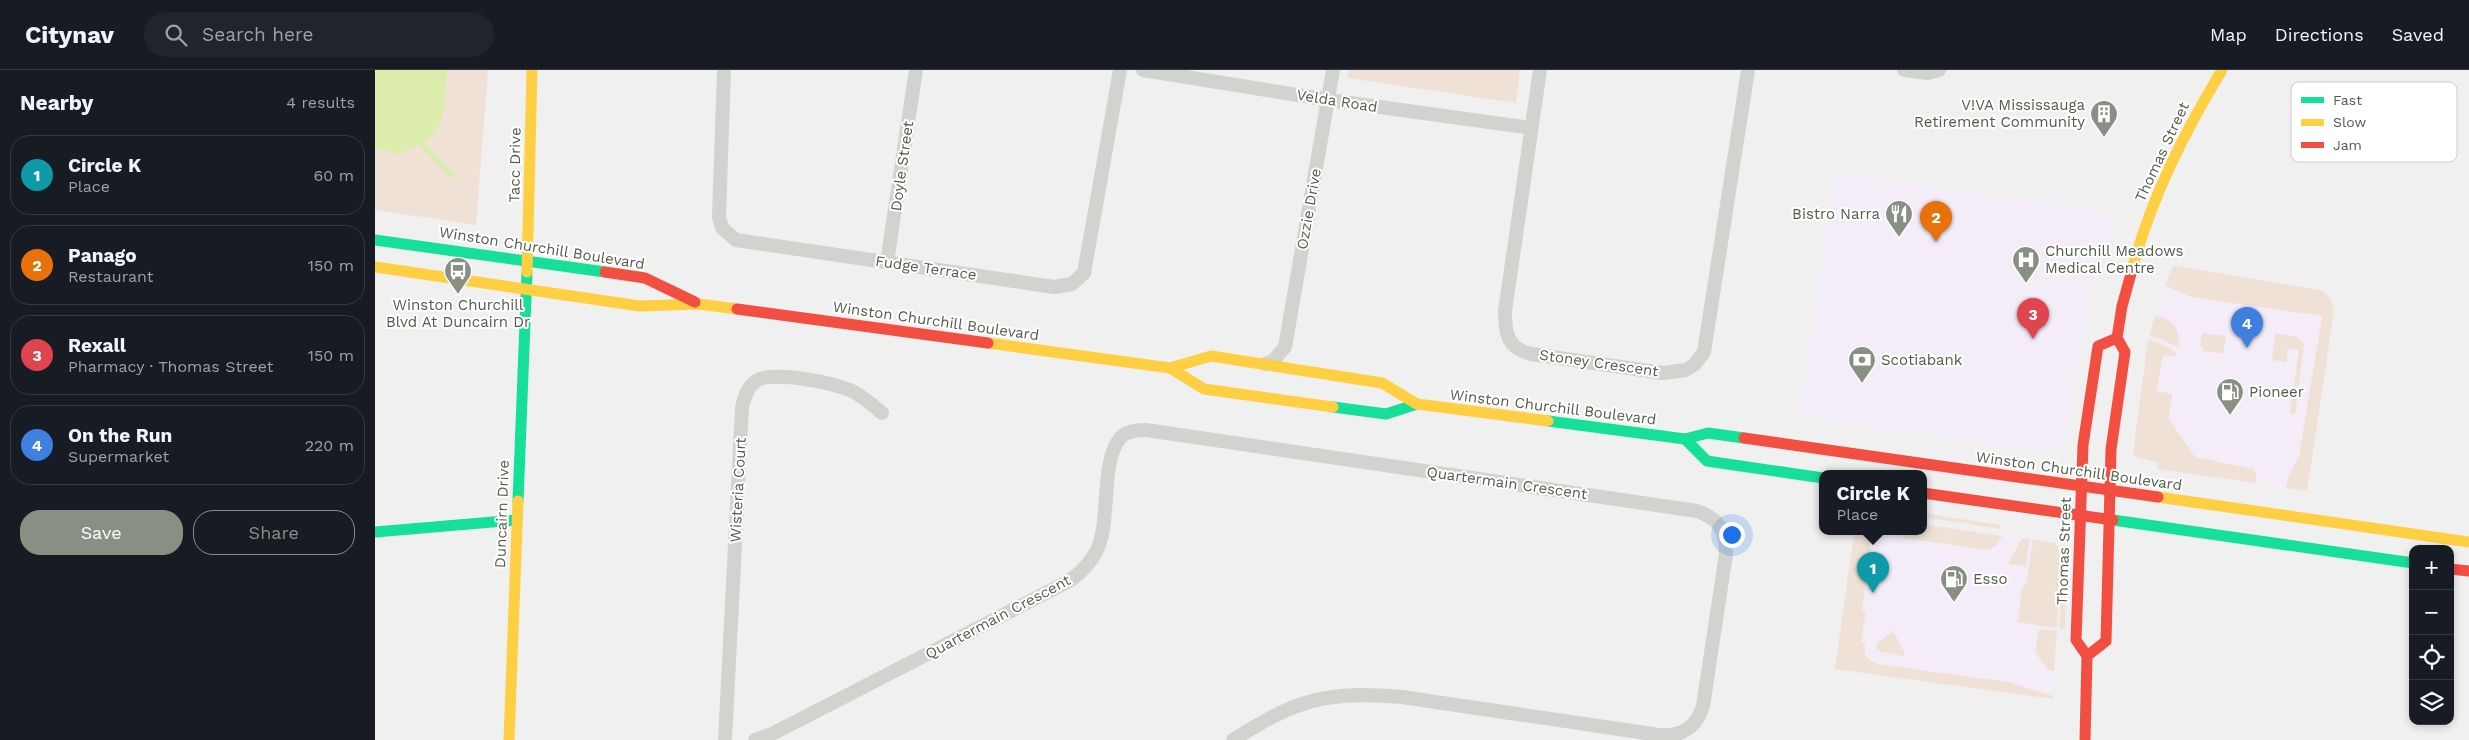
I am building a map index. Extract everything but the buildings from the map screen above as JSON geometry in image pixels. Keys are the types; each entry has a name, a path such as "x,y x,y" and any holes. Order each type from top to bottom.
{"main road":[{"name":"Tacc Drive","path":"526,290 532,70"},
{"name":"Thomas Street","path":"2087,656 2106,641 2111,449 2125,352 2117,338 2122,306 2140,239 2169,168 2198,110 2222,70"},
{"name":"Winston Churchill Boulevard","path":"375,240 645,278 699,304"},
{"name":"Winston Churchill Boulevard","path":"375,268 640,306 699,304 1170,368 1204,389 1386,414 1417,404"},
{"name":"Duncairn Drive","path":"509,740 526,290"},
{"name":"Thomas Street","path":"2085,740 2087,656 2076,640 2083,445 2098,346 2117,338"},
{"name":"Winston Churchill Boulevard","path":"1170,368 1211,356 1382,383 1417,404 1685,440 1708,433 2469,542"},
{"path":"1685,440 1707,461 1819,477"},
{"path":"1927,494 2409,562"},
{"path":"375,532 517,520"},
{"path":"2454,570 2469,572"}],"street":[{"name":"Fudge Terrace","path":"724,70 719,217 722,228 736,240 1054,287 1073,284 1084,273 1089,256 1119,70"},
{"name":"Doyle Street","path":"887,262 916,70"},
{"name":"Velda Road","path":"1143,70 1329,100 1531,128"},
{"name":"Ozzie Drive","path":"1285,347 1333,70"},
{"name":"Stoney Crescent","path":"1540,70 1505,311 1508,338 1520,351 1531,354 1663,372 1686,370 1695,364 1704,352 1708,337 1748,70"},
{"path":"1904,70 1928,73 1939,70"},
{"path":"1265,364 1273,361 1285,347 1294,360 1309,372"},
{"name":"Wisteria Court","path":"725,740 744,396 756,380 766,377 777,377 839,387 853,392 882,413"},
{"name":"Quartermain Crescent","path":"755,740 773,734 1071,580 1087,567 1097,551 1101,536 1111,461 1115,448 1122,436 1133,431 1146,430 1697,511 1709,515 1723,530 1726,554 1703,706 1697,721 1683,733 1671,736 1659,735 1402,697 1368,694 1338,695 1305,702 1270,717 1233,740"}],"shaded area":[{"path":"375,70 448,70 445,104 438,127 430,137 400,155 375,148"},
{"path":"448,70 488,70 476,225 375,210 375,148 400,155 433,134 441,120 445,104"},
{"path":"1349,70 1520,70 1516,103 1347,78"},
{"path":"1835,173 2116,214 2092,282 2064,441 2061,446 2053,451 2045,452 1799,417"},
{"path":"2173,265 2319,290 2331,299 2333,318 2307,491 2157,469 2157,462 2135,457 2133,453 2148,340"},
{"path":"2173,265 2319,290 2327,295 2331,301 2333,318 2307,491 2286,488 2289,475 2299,456 2322,316 2191,297 2165,286"},
{"path":"2155,315 2167,319 2175,326 2179,348 2161,339 2149,336"},
{"path":"2202,333 2226,336 2223,354 2204,351 2200,344"},
{"path":"2275,333 2298,338 2304,344 2295,415 2290,413 2299,350 2288,349 2286,362 2272,360"},
{"path":"2148,340 2160,343 2177,353 2176,357 2163,355 2156,391 2172,394 2169,419 2195,457 2253,469 2257,483 2157,469 2157,462 2135,457 2133,453"},
{"path":"1927,514 2000,525 2002,529 1927,518"},
{"path":"1927,525 2055,543 2060,550 2053,699 1835,669 1854,535 1927,535"},
{"path":"1927,525 2002,536 1996,546 1988,550 1904,538 1900,535 1927,535"},
{"path":"1854,535 1871,535 1869,546 1873,556 1867,556 1865,573 1867,573 1862,610 1866,611 1861,642 1865,643 1865,654 1868,659 1877,664 2008,682 2053,696 2053,699 1835,669"},
{"path":"2022,538 2030,539 2026,566 2008,564"},
{"path":"2033,540 2055,543 2060,550 2057,628 2018,622 2022,588 2026,584"},
{"path":"2064,551 2066,563 2065,629 2059,629"},
{"path":"2039,629 2057,631 2054,671 2048,670 2035,652"},
{"path":"1893,631 1905,653 1904,656 1881,652 1876,649 1878,642"}],"waterway":[{"path":"416,138 452,176"}],"traffic: fast":[{"path":"375,240 605,272"},
{"path":"518,501 527,272"},
{"path":"1333,407 1386,414 1417,404"},
{"path":"1548,421 1685,439 1708,433 1744,438"},
{"path":"1685,439 1707,461 1819,477"},
{"path":"375,532 517,520"},
{"path":"2113,520 2409,562"}],"traffic: slow":[{"path":"527,272 532,70"},
{"path":"2132,270 2149,217 2170,167 2222,70"},
{"path":"375,267 640,306 699,304 737,309"},
{"path":"988,343 1170,368 1204,389 1333,407"},
{"path":"1170,368 1211,356 1382,383 1417,404 1548,421"},
{"path":"2158,497 2469,542"},
{"path":"509,740 518,501"}],"traffic: jam":[{"path":"2087,656 2106,641 2111,449 2125,352 2117,338 2122,306 2132,270"},
{"path":"605,272 645,278 695,302"},
{"path":"737,309 988,343"},
{"path":"2085,740 2087,656 2076,640 2083,445 2098,346 2117,338"},
{"path":"1744,438 2158,497"},
{"path":"1927,494 2113,520"},
{"path":"2454,569 2469,571"}],"place":[{"name":"V!VA Mississauga Retirement Community","path":"2104,138"},
{"name":"Bistro Narra","path":"1899,238"},
{"name":"Panago","path":"1936,242"},
{"name":"Churchill Meadows Medical Centre","path":"2026,284"},
{"name":"Winston Churchill Blvd At Duncairn Dr","path":"458,295"},
{"name":"Rexall","path":"2033,339"},
{"name":"On the Run","path":"2247,348"},
{"name":"Scotiabank","path":"1862,384"},
{"name":"Pioneer","path":"2230,416"},
{"name":"Circle K","path":"1873,593"},
{"name":"Esso","path":"1954,603"}]}
